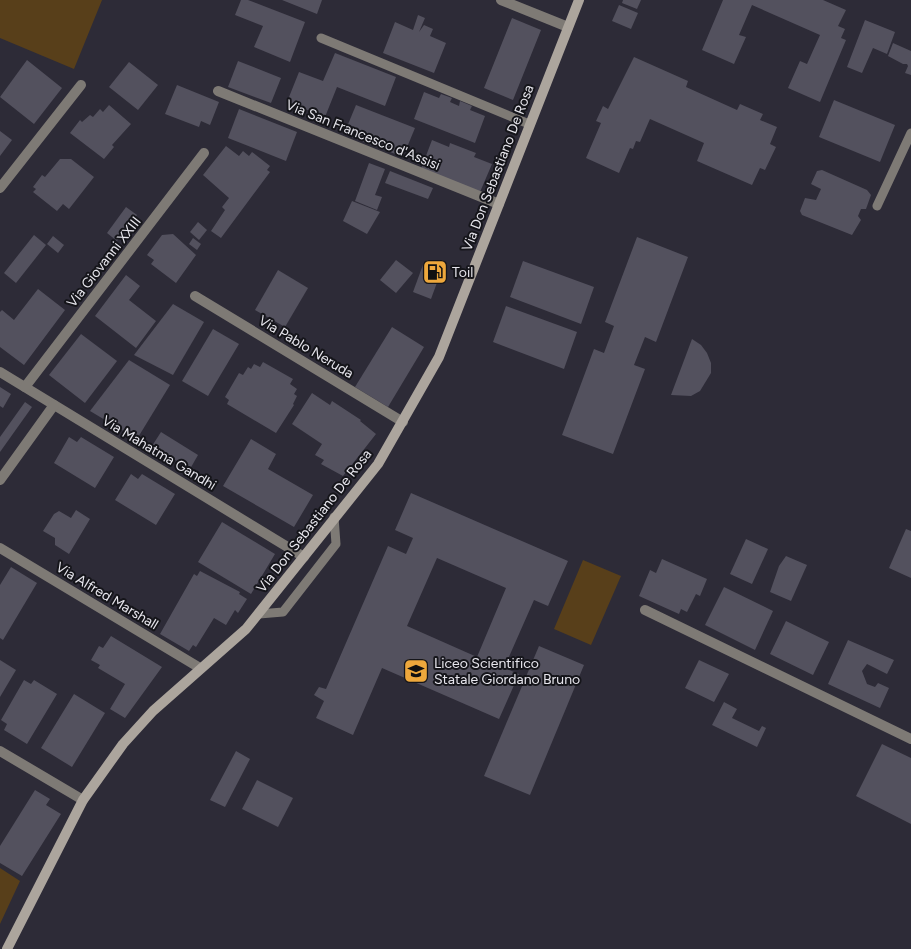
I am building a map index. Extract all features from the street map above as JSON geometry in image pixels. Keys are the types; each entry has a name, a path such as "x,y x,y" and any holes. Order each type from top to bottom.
{"street":[{"path":"501,0 568,27"},
{"name":"Via Don Sebastiano De Rosa","path":"7,949 83,800 123,744 153,711 246,629 378,464 439,357 579,0"},
{"path":"0,188 81,85"},
{"name":"Via San Francesco d'Assisi","path":"218,91 499,204"},
{"name":"Via Giovanni XXIII","path":"25,387 204,153"},
{"name":"Via Pablo Neruda","path":"195,296 402,422"},
{"name":"Via Mahatma Gandhi","path":"0,372 304,557"},
{"path":"0,480 54,405"},
{"name":"Via Alfred Marshall","path":"0,548 200,668"},
{"path":"644,610 911,739"},
{"path":"0,751 83,800"}],"lane":[{"path":"322,38 529,124"},
{"path":"877,206 911,133"},
{"path":"259,614 283,612 336,544 334,517"}],"shaded area":[{"path":"0,0 102,0 74,69 0,38"},
{"path":"583,560 621,576 591,645 554,629"},
{"path":"0,868 20,881 0,924"}],"building":[{"path":"241,0 248,0 305,22 290,62 254,47 263,26 235,15"},
{"path":"282,0 322,0 317,14"},
{"path":"623,0 641,0 637,9 622,3"},
{"path":"723,0 823,0 846,10 838,26 845,29 841,38 846,40 820,102 788,88 800,61 807,64 820,35 752,5 739,35 746,37 734,64 702,50"},
{"path":"619,5 638,13 631,29 612,21"},
{"path":"418,15 425,18 419,32 424,25 433,29 430,36 446,43 434,73 383,53 395,22 413,30"},
{"path":"512,18 541,30 513,100 484,88"},
{"path":"865,20 895,32 887,54 873,48 862,73 847,67"},
{"path":"893,43 911,51 911,75 905,73 907,64 903,64 888,56"},
{"path":"335,53 396,77 385,106 337,87 325,117 287,102 299,72 323,81"},
{"path":"634,57 688,81 686,87 737,110 740,104 763,114 760,120 777,127 770,144 776,147 765,170 760,168 752,185 697,161 704,143 650,119 640,142 636,141 633,149 630,148 619,173 586,158 601,123 596,121 603,106 608,109"},
{"path":"27,60 62,88 34,124 0,97"},
{"path":"238,61 281,78 271,103 228,87"},
{"path":"129,62 158,85 138,110 109,87"},
{"path":"177,85 219,102 210,125 201,121 199,127 165,114"},
{"path":"424,92 439,98 441,94 452,98 450,102 459,106 460,101 472,106 470,110 485,116 475,143 414,119"},
{"path":"834,100 895,125 880,162 819,137"},
{"path":"109,105 131,124 112,145 114,147 104,159 70,133 80,120 82,122 90,115 93,117 100,109 103,112"},
{"path":"356,105 415,128 403,157 344,134"},
{"path":"239,109 297,132 286,161 228,138"},
{"path":"0,131 12,140 0,156"},
{"path":"432,140 449,147 450,143 476,153 474,157 492,164 480,192 421,169"},
{"path":"226,146 239,156 243,151 249,156 252,152 270,166 267,170 270,172 221,238 211,231 225,210 222,207 229,198 203,175"},
{"path":"60,159 71,159 94,177 69,209 63,204 57,211 33,192 36,189 33,187 42,175 45,177"},
{"path":"369,163 385,169 375,195 382,197 377,210 355,201"},
{"path":"822,170 867,190 871,195 866,209 861,209 858,216 861,220 852,235 802,215 800,211 805,198 816,200 821,189 811,184 817,171"},
{"path":"390,171 433,188 428,199 385,183"},
{"path":"352,201 380,212 367,234 343,221"},
{"path":"126,207 137,215 117,241 107,233"},
{"path":"198,222 207,230 199,240 190,232"},
{"path":"173,234 196,255 176,283 151,264 154,260 147,255 162,235"},
{"path":"34,235 46,245 16,283 4,273"},
{"path":"53,236 64,245 58,253 47,244"},
{"path":"637,237 688,257 656,342 645,337 634,365 645,369 613,454 562,435 594,349 604,353 614,326 605,322"},
{"path":"193,238 201,244 197,250 189,244"},
{"path":"396,260 413,273 396,293 380,280"},
{"path":"523,261 594,287 581,324 510,297"},
{"path":"424,262 442,269 431,299 413,292"},
{"path":"278,270 308,288 285,327 255,310"},
{"path":"126,275 140,286 129,300 156,321 136,348 95,316"},
{"path":"38,289 65,310 24,365 0,347 0,312 2,310 14,320"},
{"path":"173,304 204,322 173,375 134,355"},
{"path":"506,306 577,332 564,369 493,342"},
{"path":"392,327 424,347 388,407 355,387"},
{"path":"213,329 239,344 208,396 182,381"},
{"path":"81,334 117,361 85,403 49,375"},
{"path":"692,339 701,345 707,353 711,363 711,373 700,391 691,396 671,395"},
{"path":"129,360 170,385 137,439 90,411"},
{"path":"263,362 293,379 290,384 297,389 294,394 297,396 294,405 276,433 227,404 229,400 225,397 239,373 243,375 248,367 251,369 254,364 260,367"},
{"path":"0,387 11,394 3,408 0,406"},
{"path":"312,393 330,405 332,401 361,420 376,434 343,476 321,464 324,460 315,455 322,444 292,424"},
{"path":"25,402 32,407 0,452 0,437"},
{"path":"161,432 198,455 190,469 152,446"},
{"path":"69,437 77,442 81,437 114,457 95,488 54,463"},
{"path":"251,439 276,454 268,469 313,495 294,527 223,486"},
{"path":"131,474 138,479 142,474 175,494 156,525 115,500"},
{"path":"411,493 568,561 548,606 534,600 504,668 519,674 499,719 382,668 353,735 316,718 324,701 314,695 319,687 326,689 388,546 406,554 413,538 395,530","holes":["437,558 506,588 477,657 407,626"]},
{"path":"76,510 90,519 69,554 55,545 55,538 43,531 54,514 59,511 71,518"},
{"path":"222,522 275,554 251,594 198,562"},
{"path":"906,529 911,531 911,578 889,568"},
{"path":"746,539 768,549 752,584 730,574"},
{"path":"786,556 807,565 791,601 770,592 779,566"},
{"path":"662,559 707,579 700,596 696,594 687,612 681,609 679,614 639,596 650,570 656,573"},
{"path":"11,567 37,583 3,640 0,638 0,585"},
{"path":"200,571 240,592 239,594 247,599 238,613 235,610 226,625 214,618 196,647 193,645 189,651 160,634 194,574 197,576"},
{"path":"724,587 773,611 755,650 705,625"},
{"path":"786,621 829,642 813,675 770,654"},
{"path":"111,636 162,667 125,718 110,709 125,684 98,668 100,665 91,660 99,646 103,648"},
{"path":"848,640 894,660 887,674 867,664 862,671 867,684 875,687 878,683 889,688 880,708 828,684"},
{"path":"539,646 584,665 530,795 484,776"},
{"path":"0,660 16,670 0,697"},
{"path":"699,660 729,674 714,702 685,688"},
{"path":"24,680 31,684 34,680 57,694 27,744 4,730 7,724 1,720"},
{"path":"74,694 105,713 72,767 41,748"},
{"path":"724,702 737,709 732,718 759,731 762,726 766,728 757,747 712,725"},
{"path":"882,744 911,758 911,824 856,796"},
{"path":"236,751 250,759 225,807 210,800"},
{"path":"257,780 293,798 278,827 242,809"},
{"path":"35,790 50,799 46,805 61,814 22,876 0,863 0,846"}],"place":[{"name":"Toil","path":"435,272"},
{"name":"Liceo Scientifico Statale Giordano Bruno","path":"416,671"}]}
